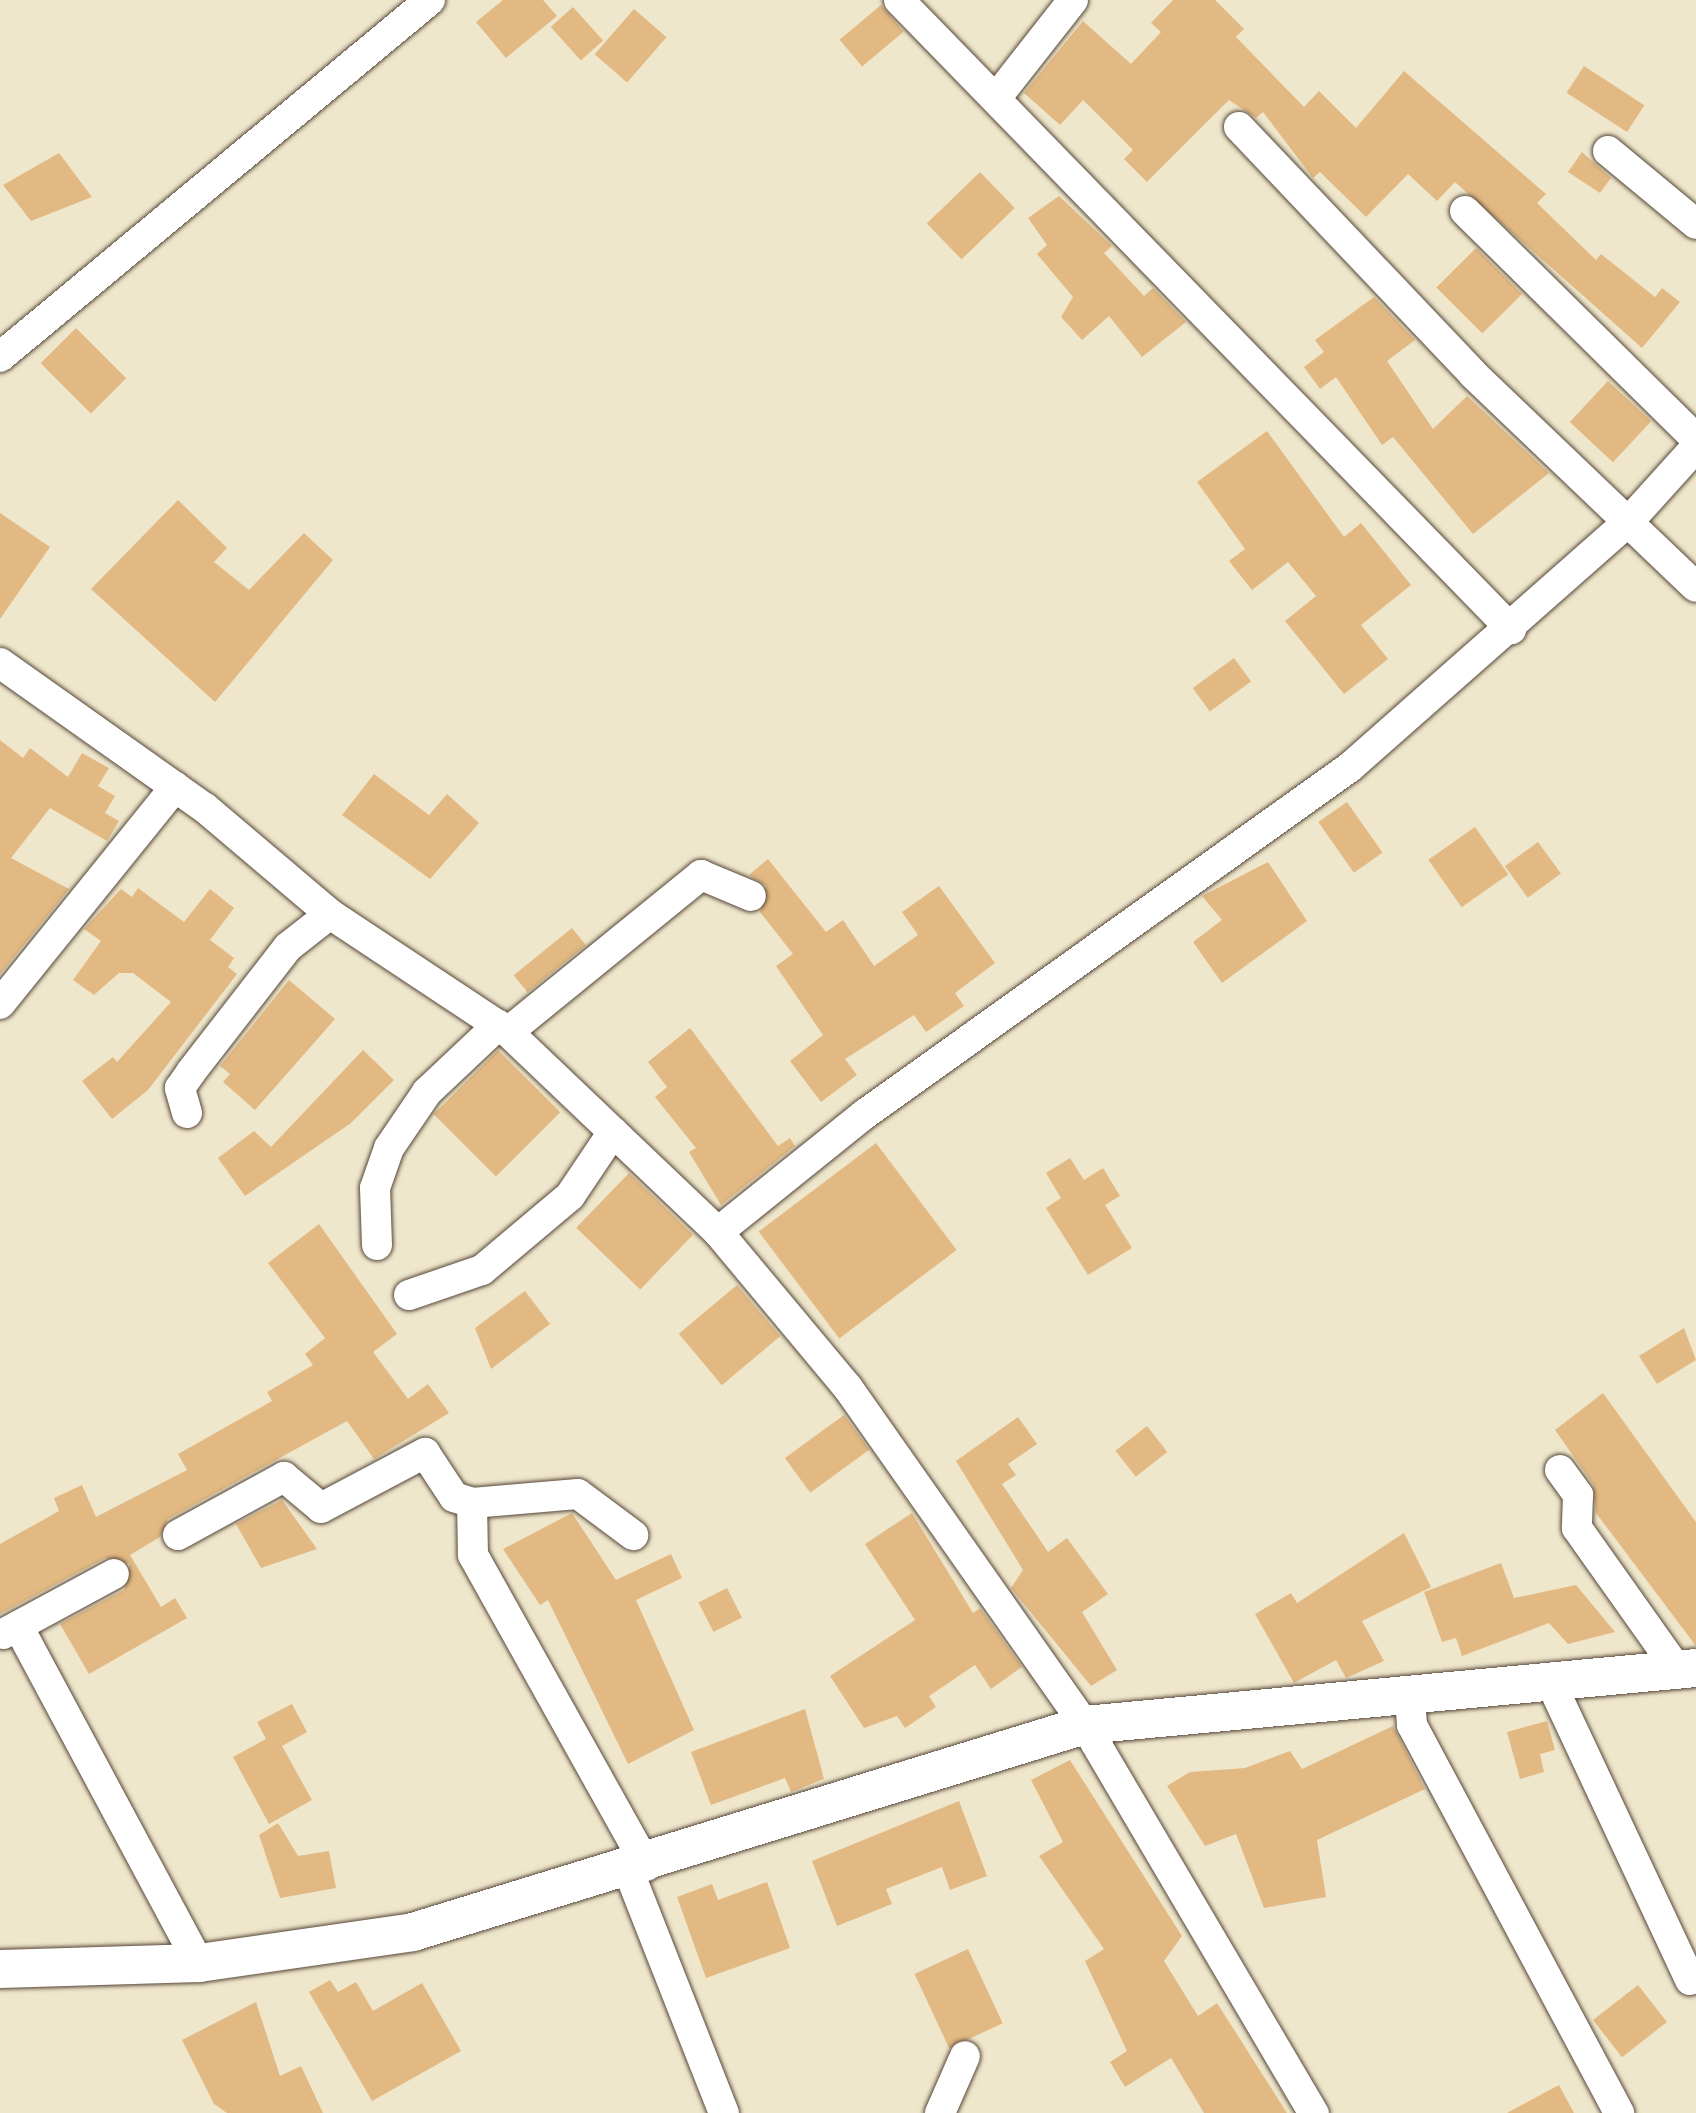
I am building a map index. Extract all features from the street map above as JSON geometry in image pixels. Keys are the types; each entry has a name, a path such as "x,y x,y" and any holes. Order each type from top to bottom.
{"street":[{"path":"0,357 430,0"},
{"path":"899,0 998,96 1511,628"},
{"path":"998,96 1074,0"},
{"path":"1239,126 1472,374 1631,519 1696,587"},
{"path":"1608,151 1696,224"},
{"path":"1465,211 1696,439"},
{"path":"718,1232 865,1114 1350,768 1631,519 1696,447"},
{"path":"0,663 174,788 330,914 503,1028 718,1232 848,1388 1085,1725 1314,2113"},
{"path":"0,1004 174,788"},
{"path":"377,1245 375,1188 389,1148 428,1092 503,1028 693,880 726,878 751,896"},
{"path":"187,1114 180,1088 191,1072 288,947 330,914"},
{"path":"409,1295 482,1270 570,1196 613,1132"},
{"path":"178,1535 284,1477 309,1506 333,1505 420,1450 454,1497 472,1503 578,1494 634,1535"},
{"path":"1560,1470 1578,1496 1577,1528 1687,1668"},
{"path":"472,1503 474,1555 638,1869 724,2113"},
{"path":"114,1574 9,1631 199,1962"},
{"path":"0,1968 199,1962 413,1932 638,1869 1085,1725 1687,1668"},
{"path":"1551,1683 1690,1980"},
{"path":"1410,1697 1412,1725 1619,2113"},
{"path":"940,2113 965,2056"}],"building":[{"path":"503,0 543,0 557,16 506,58 476,22"},
{"path":"1173,0 1215,0 1244,29 1236,37 1304,107 1319,91 1356,128 1404,71 1546,194 1537,203 1596,260 1601,254 1655,297 1662,288 1680,302 1642,348 1455,182 1437,201 1408,174 1366,217 1320,172 1313,178 1263,112 1256,118 1229,100 1147,182 1124,159 1133,150 1083,100 1060,125 1024,93 1083,21 1131,64 1161,32 1151,23"},
{"path":"881,5 903,32 862,67 840,40"},
{"path":"573,7 603,40 581,61 551,27"},
{"path":"634,9 666,37 627,82 595,54"},
{"path":"1584,66 1644,105 1627,132 1567,93"},
{"path":"1582,152 1611,178 1600,193 1568,172"},
{"path":"59,153 92,197 31,221 3,185"},
{"path":"980,172 1015,208 962,259 927,223"},
{"path":"1059,196 1112,246 1104,253 1144,296 1153,288 1186,322 1142,357 1109,316 1082,340 1061,317 1073,297 1037,254 1047,245 1028,218"},
{"path":"1476,248 1522,294 1482,334 1436,288"},
{"path":"1374,297 1415,340 1387,361 1433,429 1467,396 1549,473 1473,534 1393,437 1382,445 1336,377 1320,389 1304,367 1324,352 1315,340"},
{"path":"76,328 126,378 91,414 41,363"},
{"path":"1608,381 1651,421 1613,462 1570,422"},
{"path":"1267,431 1344,537 1361,523 1411,585 1361,625 1388,659 1344,694 1285,621 1316,596 1288,562 1252,590 1229,561 1245,549 1197,482"},
{"path":"178,500 227,548 214,562 249,590 304,533 333,560 215,702 91,589"},
{"path":"0,513 50,547 0,619"},
{"path":"1234,658 1251,681 1210,711 1193,688"},
{"path":"0,740 23,758 30,748 68,777 82,753 109,768 98,786 115,796 105,813 119,821 107,841 50,808 11,858 69,889 0,974"},
{"path":"374,774 429,815 447,794 479,823 430,879 342,815"},
{"path":"1347,802 1383,853 1354,873 1318,822"},
{"path":"1475,827 1508,875 1462,907 1428,860"},
{"path":"1538,842 1561,874 1528,898 1505,866"},
{"path":"768,859 826,932 843,920 874,966 918,935 902,912 939,886 995,963 955,993 964,1006 926,1032 914,1015 845,1059 857,1075 821,1102 790,1061 823,1035 776,966 793,954 760,912 766,886 749,875"},
{"path":"1268,862 1307,921 1222,983 1193,942 1222,920 1202,896"},
{"path":"138,888 184,922 210,889 234,908 210,940 234,958 228,967 237,974 148,1090 112,1119 82,1081 113,1057 117,1062 171,1002 133,973 119,973 94,995 73,980 101,941 84,929 121,889 132,897"},
{"path":"572,928 586,945 528,992 514,975"},
{"path":"289,980 335,1019 255,1110 223,1082 230,1074 220,1066"},
{"path":"690,1028 778,1146 790,1138 795,1146 721,1205 689,1152 696,1148 655,1097 667,1087 648,1062"},
{"path":"363,1050 394,1080 351,1123 245,1196 218,1158 254,1131 271,1147"},
{"path":"498,1050 560,1112 496,1177 434,1114"},
{"path":"876,1143 957,1250 839,1338 759,1231"},
{"path":"1070,1158 1084,1180 1103,1168 1120,1196 1105,1205 1132,1248 1088,1275 1046,1208 1061,1198 1046,1173"},
{"path":"629,1173 693,1235 640,1289 576,1228"},
{"path":"319,1224 397,1334 373,1352 408,1399 428,1384 449,1413 374,1459 347,1421 168,1519 160,1537 130,1555 161,1607 175,1598 187,1618 89,1674 60,1624 124,1590 130,1564 105,1558 0,1614 0,1544 59,1511 54,1498 82,1485 96,1517 187,1470 178,1454 272,1401 267,1392 313,1365 305,1354 325,1338 268,1263"},
{"path":"737,1285 780,1336 722,1385 679,1334"},
{"path":"525,1291 550,1324 491,1369 475,1328"},
{"path":"1684,1328 1696,1360 1657,1384 1639,1356"},
{"path":"1603,1393 1696,1522 1696,1646 1596,1513 1593,1484 1555,1430"},
{"path":"844,1415 869,1450 810,1493 785,1458"},
{"path":"1018,1417 1037,1444 1008,1464 1016,1475 1002,1484 1048,1552 1067,1538 1108,1594 1082,1612 1117,1670 1091,1686 1011,1588 1023,1570 956,1461"},
{"path":"1147,1426 1167,1452 1136,1477 1115,1451"},
{"path":"282,1500 317,1549 261,1568 236,1524"},
{"path":"572,1513 616,1580 671,1554 682,1578 636,1600 694,1730 628,1764 548,1600 540,1605 503,1549"},
{"path":"912,1513 973,1613 980,1608 1022,1667 991,1689 975,1665 929,1696 936,1707 905,1728 897,1716 864,1728 830,1676 915,1620 865,1544"},
{"path":"1404,1533 1431,1587 1362,1621 1384,1661 1346,1678 1336,1660 1294,1683 1255,1614 1291,1593 1297,1603"},
{"path":"1501,1563 1514,1598 1576,1585 1615,1632 1568,1644 1549,1623 1462,1656 1456,1638 1442,1642 1424,1592"},
{"path":"727,1588 742,1617 713,1632 698,1603"},
{"path":"292,1704 307,1732 282,1746 312,1800 269,1824 233,1757 266,1739 257,1722"},
{"path":"805,1709 824,1779 791,1792 785,1778 711,1805 691,1752"},
{"path":"1547,1721 1555,1750 1540,1754 1544,1772 1520,1779 1507,1732"},
{"path":"1393,1726 1425,1789 1317,1840 1326,1897 1264,1908 1236,1834 1205,1846 1167,1786 1190,1772 1245,1768 1290,1751 1302,1769"},
{"path":"1070,1760 1182,1936 1164,1961 1198,2016 1217,2003 1287,2113 1204,2113 1171,2058 1125,2087 1110,2062 1127,2051 1085,1961 1104,1949 1039,1856 1063,1842 1031,1780"},
{"path":"959,1801 987,1876 950,1890 942,1867 886,1889 892,1904 837,1926 812,1861"},
{"path":"278,1823 298,1856 329,1851 336,1888 280,1898 259,1835"},
{"path":"767,1882 790,1948 706,1978 677,1897 712,1884 718,1900"},
{"path":"968,1949 1003,2023 949,2048 915,1974"},
{"path":"330,1980 338,1992 356,1982 373,2011 422,1983 461,2051 372,2101 309,1992"},
{"path":"1638,1985 1667,2022 1622,2057 1593,2020"},
{"path":"256,2002 280,2076 301,2066 323,2113 227,2113 214,2104 182,2040"},
{"path":"1559,2085 1574,2113 1507,2113"}]}
